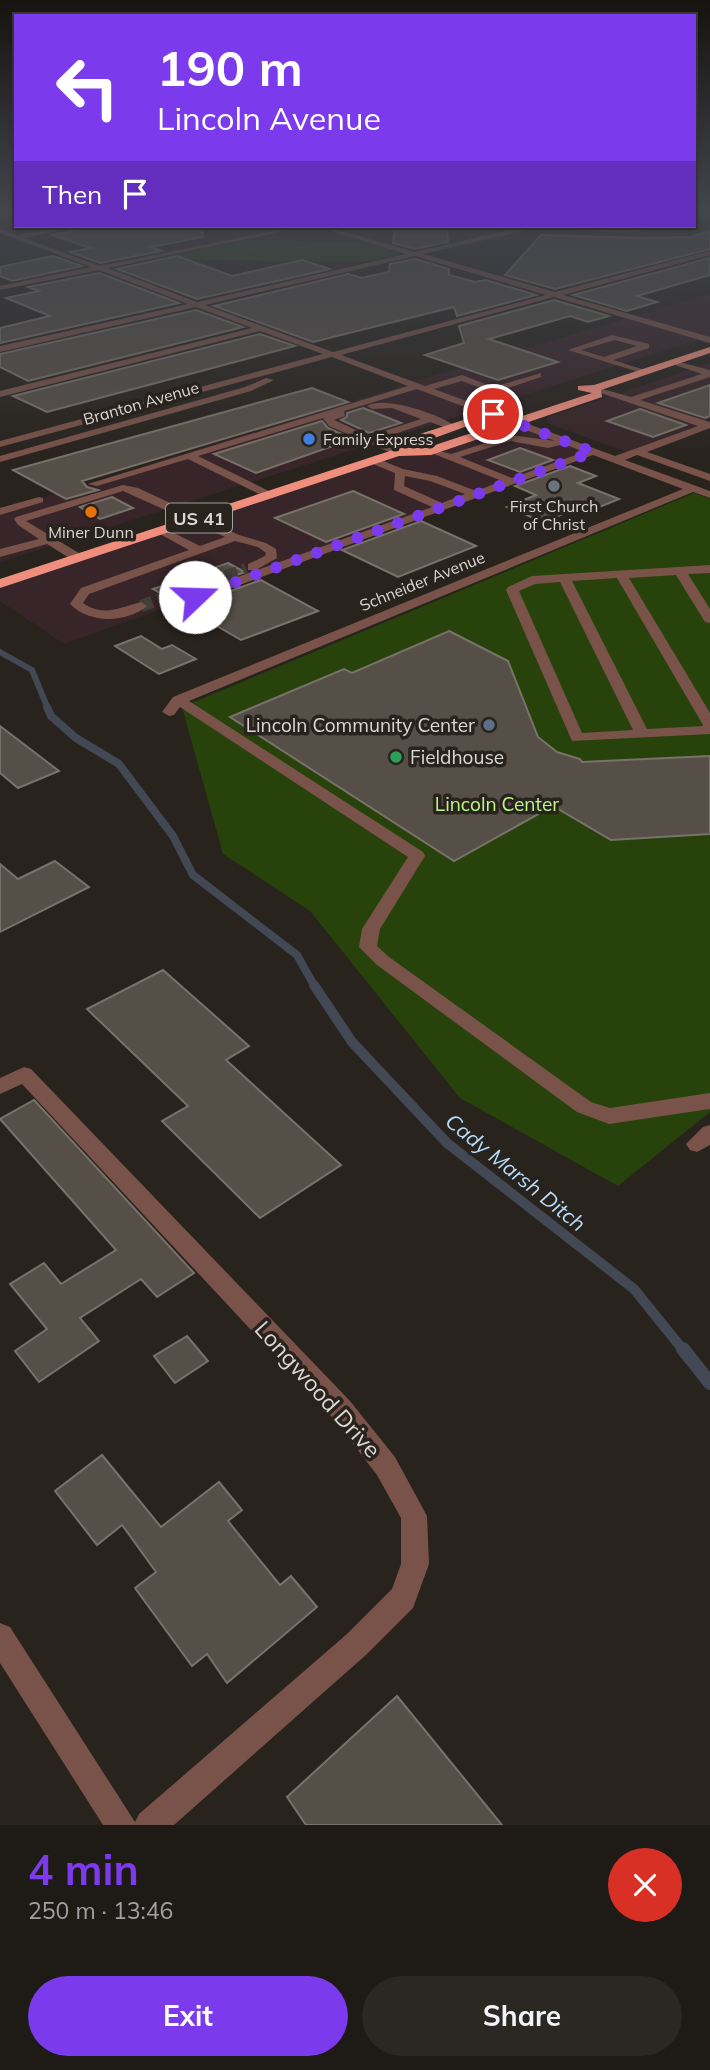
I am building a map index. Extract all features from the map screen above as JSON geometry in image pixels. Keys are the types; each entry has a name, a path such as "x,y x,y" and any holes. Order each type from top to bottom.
{"highway":[{"name":"US 41","path":"564,391 575,387 595,388 707,353"},
{"name":"US 41","path":"0,584 372,460 398,452 433,450 598,395 595,388"},
{"name":"US 41","path":"398,452 405,443 519,405"}],"street":[{"path":"162,291 710,495"},
{"path":"0,349 253,291"},
{"path":"544,291 710,340"},
{"name":"Branton Avenue","path":"0,444 565,291"},
{"path":"615,325 638,318"},
{"path":"0,394 261,328"},
{"path":"604,329 615,337 646,346 604,360"},
{"path":"615,337 572,350 642,372"},
{"path":"675,362 710,373"},
{"name":"Branton Avenue","path":"0,459 248,389 267,381 285,366"},
{"path":"631,400 710,373"},
{"path":"75,489 422,387 462,378 493,390 538,375"},
{"path":"595,388 709,426"},
{"path":"406,410 448,397"},
{"path":"398,452 332,424 327,419 363,407 393,405 452,428"},
{"path":"369,439 430,419"},
{"path":"615,460 709,426"},
{"path":"451,457 514,438 544,446 565,441"},
{"path":"433,450 511,481"},
{"path":"195,597 593,452"},
{"path":"638,452 710,478"},
{"path":"188,455 269,495"},
{"path":"372,460 400,472 433,478 474,494"},
{"path":"400,472 398,488 442,507"},
{"path":"0,521 20,519 123,488 134,490 235,537 262,545 272,552 271,558 246,569"},
{"name":"Schneider Avenue","path":"692,489 174,706 417,856 371,929 368,947 383,961 584,1107 609,1116 710,1101"},
{"path":"0,512 50,497"},
{"path":"20,519 22,523 78,558"},
{"path":"162,531 198,550"},
{"path":"141,606 99,616 89,615 76,604 85,591 235,537"},
{"path":"0,553 49,540"},
{"path":"621,574 710,728 577,738 512,590 532,579 680,570 710,569"},
{"path":"680,570 710,619"},
{"path":"564,577 642,734"},
{"name":"Longwood Drive","path":"0,1087 24,1074 341,1409 386,1466 414,1516 415,1564 403,1598 357,1644 150,1825"},
{"path":"0,1637 121,1825"}],"shaded area":[{"path":"710,294 710,336 0,562 0,511 413,382"},
{"path":"710,363 710,422 626,452 547,423 548,417"},
{"path":"515,424 594,454 64,644 0,601 0,586 398,453 429,453"}],"green space":[{"name":"Lincoln Center","path":"694,493 710,499 710,1112 618,1186 460,1098 310,911 223,854 182,707"}],"building":[{"path":"38,291 147,291 179,303 0,343 0,328 50,316 6,298"},
{"path":"176,291 232,291 197,299"},
{"path":"276,291 523,291 536,295 457,316 454,307 313,342 214,306"},
{"path":"587,291 654,291 637,296 657,302 627,311 573,295"},
{"path":"554,300 609,316 588,322 570,316 489,339 558,362 498,380 425,355 464,343 459,326"},
{"path":"196,310 243,327 28,381 0,367 0,354"},
{"path":"260,334 295,346 47,412 13,396"},
{"path":"710,385 710,416 705,418 658,403"},
{"path":"312,388 348,402 82,481 87,487 98,490 66,499 13,470"},
{"name":"Family Express","path":"363,408 401,423 369,433 341,420 347,417 347,413"},
{"path":"640,409 686,425 653,437 607,421"},
{"path":"322,421 328,428 353,439 256,473 214,454"},
{"path":"520,448 553,460 520,472 488,460"},
{"path":"570,466 596,476 578,483 619,499 587,512 578,508 543,522 507,507 536,495 515,486"},
{"path":"353,491 404,514 326,542 275,518"},
{"path":"112,497 133,508 100,519 80,507"},
{"path":"421,521 476,546 398,577 342,550"},
{"path":"228,563 245,572 190,592 189,602 200,602 261,580 318,611 241,640 153,589"},
{"path":"449,631 508,661 538,737 557,752 582,762 710,756 710,834 611,840 553,806 454,861 230,717 344,669 352,673"},
{"path":"141,636 162,649 172,645 196,659 159,674 115,646"},
{"path":"0,726 59,771 18,788 0,773"},
{"path":"55,861 89,887 0,932 0,864 18,879"},
{"path":"163,970 249,1046 226,1060 341,1165 260,1218 162,1121 188,1106 87,1009"},
{"path":"34,1100 194,1273 157,1297 141,1279 80,1318 99,1341 39,1382 15,1351 47,1329 10,1284 44,1263 61,1284 116,1250 0,1119"},
{"path":"187,1336 208,1361 175,1383 154,1356"},
{"path":"102,1455 161,1527 219,1482 242,1510 228,1521 280,1585 291,1576 317,1607 227,1683 207,1654 192,1666 135,1588 156,1572 122,1525 97,1545 55,1491"},
{"path":"397,1696 502,1825 306,1825 287,1797"}],"waterway":[{"name":"Cady Marsh Ditch","path":"0,652 32,670 48,709"},
{"name":"Cady Marsh Ditch","path":"47,707 51,716 76,738 119,764 173,836 193,875 297,955 315,987"},
{"name":"Cady Marsh Ditch","path":"314,985 352,1042 447,1143 634,1289 684,1351"},
{"name":"Cady Marsh Ditch","path":"683,1349 710,1383"}],"tunnel":[{"path":"141,606 246,569"}],"place":[{"name":"Family Express","path":"309,439"},
{"name":"First Church of Christ","path":"554,486"},
{"name":"Miner Dunn","path":"91,512"},
{"name":"Lincoln Community Center","path":"489,725"},
{"name":"Fieldhouse","path":"396,757"}],"route":[{"path":"195,597 593,452 493,414"}]}
